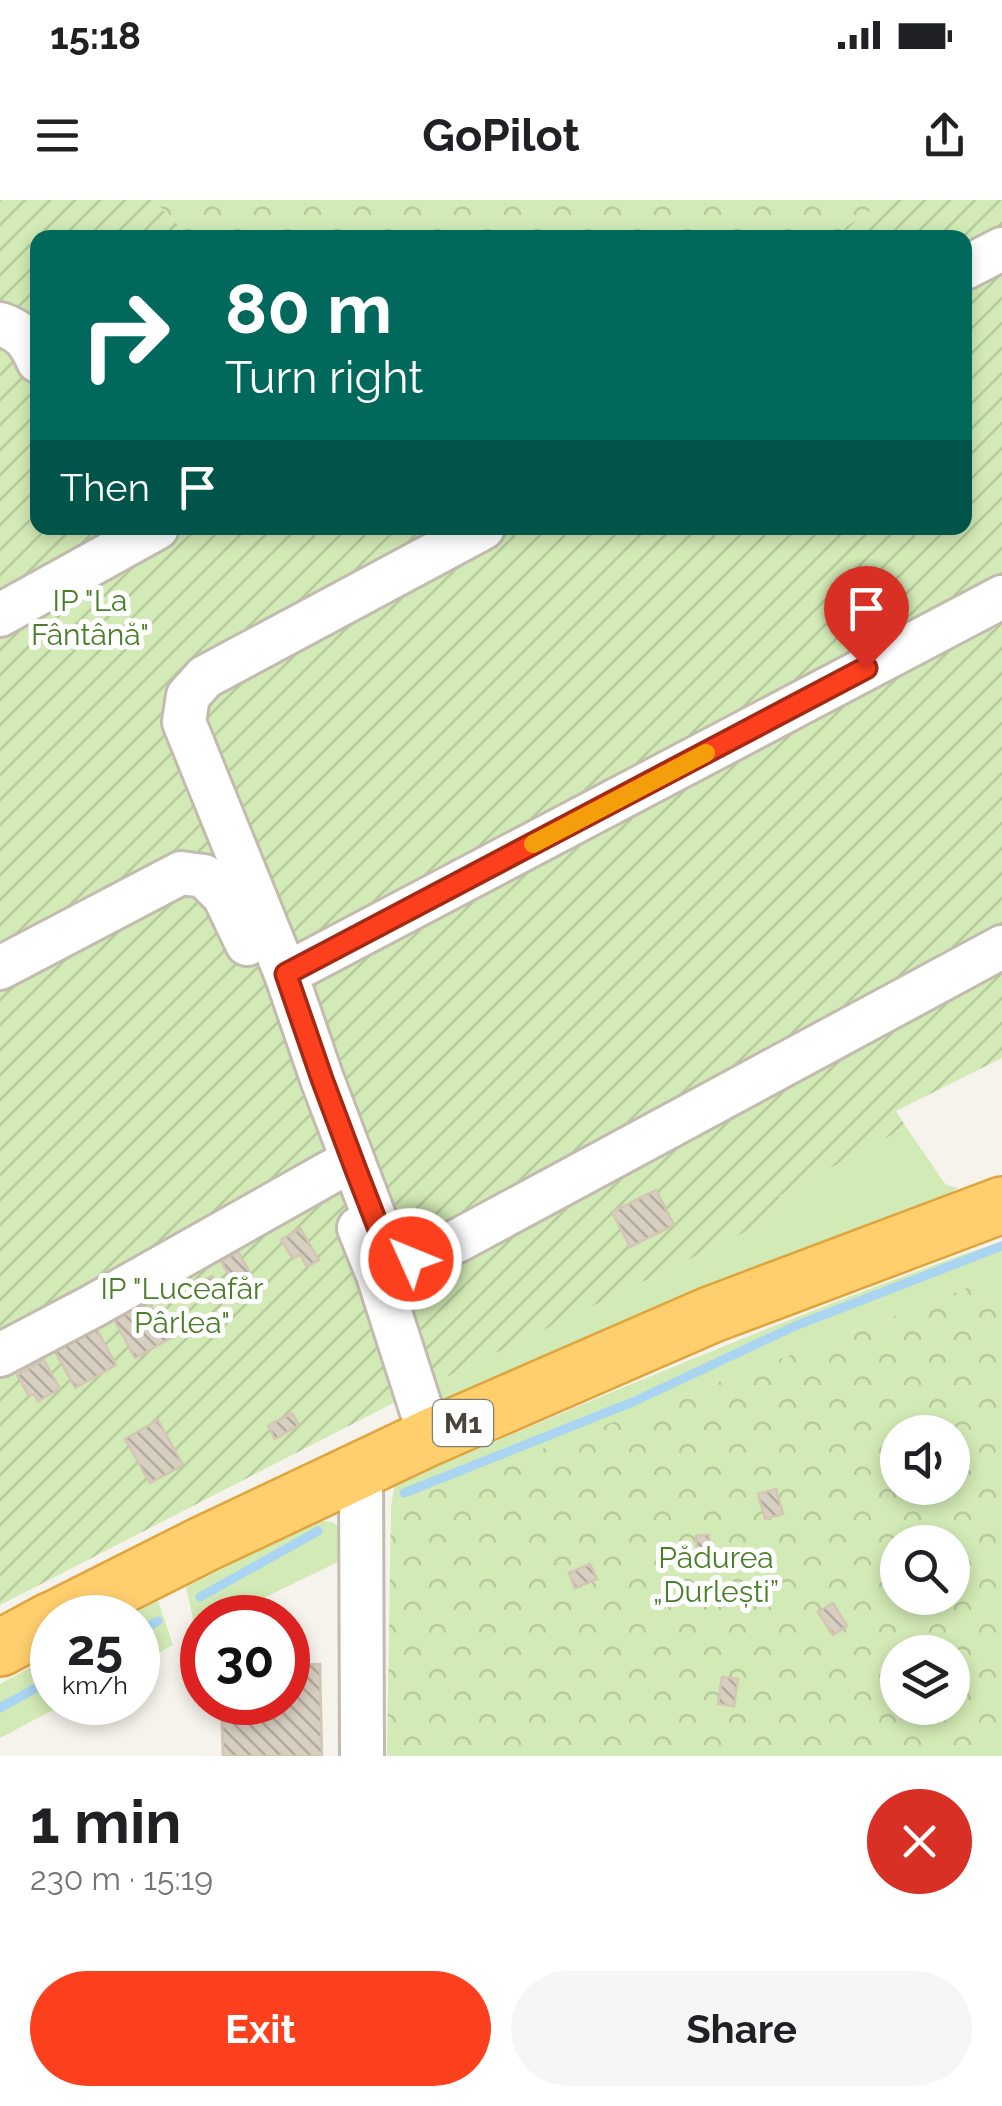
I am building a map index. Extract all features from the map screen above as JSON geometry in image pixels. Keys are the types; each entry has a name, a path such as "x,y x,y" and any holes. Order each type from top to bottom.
{"highway":[{"name":"M1","path":"101,1595 430,1438 710,1315 1002,1205"},
{"name":"M1","path":"0,1648 30,1632"}],"street":[{"path":"972,264 1002,248"},
{"path":"0,324 18,330 30,345"},
{"path":"470,535 205,677 188,696 184,722 286,974 380,1232 394,1256 411,1259 457,1241 1002,947"},
{"path":"0,616 108,539"},
{"path":"286,974 1002,597"},
{"path":"0,968 181,872 204,876 224,896 265,983 378,1274 430,1438"},
{"path":"0,1355 336,1169"},
{"path":"362,1470 362,1756"}],"green space":[{"path":"0,200 153,200 183,230 30,230 30,535 972,535 972,230 841,230 887,200 1002,200 1002,1058 896,1111 906,1127 779,1196 786,1212 405,1397 0,1605"},
{"path":"153,200 887,200 841,230 183,230"},
{"path":"906,1127 946,1185 959,1188 881,1231 439,1418 425,1387 785,1212 778,1196"},
{"path":"1002,1241 1002,1275 391,1506 395,1484 772,1327"},
{"name":"Pădurea „Durlești”","path":"1002,1275 1002,1756 387,1756 391,1506"},
{"path":"320,1520 334,1523 344,1533 344,1559 270,1595 188,1595 186,1587"},
{"path":"160,1607 173,1645 160,1652"},
{"path":"30,1668 30,1722 0,1738 0,1684"}],"building":[{"path":"656,1190 674,1225 630,1247 612,1212"},
{"path":"300,1228 319,1260 307,1267 300,1254 293,1259 281,1240"},
{"path":"238,1252 252,1276 235,1286 221,1261"},
{"path":"212,1276 217,1289 200,1297 194,1285"},
{"path":"135,1302 140,1310 151,1305 155,1312 164,1308 174,1327 167,1330 171,1338 135,1358 111,1314"},
{"path":"94,1324 116,1365 75,1388 52,1346"},
{"path":"44,1360 60,1389 38,1401 34,1394 29,1396 17,1375"},
{"path":"292,1413 299,1425 275,1439 268,1426"},
{"path":"158,1420 183,1465 150,1483 125,1439"},
{"path":"776,1489 783,1514 765,1519 758,1494"},
{"path":"709,1535 711,1561 698,1562 696,1536"},
{"path":"590,1564 597,1579 575,1588 569,1573"},
{"path":"833,1603 847,1626 833,1635 818,1612"},
{"path":"310,1664 320,1664 322,1756 223,1756 222,1725 310,1725"},
{"path":"722,1677 738,1679 734,1706 718,1704"}],"waterway":[{"path":"404,1493 635,1401 795,1326 1002,1246"},
{"path":"204,1595 318,1531"},
{"path":"0,1708 30,1691"}],"slow traffic":[{"path":"533,844 706,753"}],"route":[{"path":"411,1259 394,1256 380,1232 286,974 866,668"}],"park label":[{"name":"IP \"La Fântână\"","path":"90,618"},
{"name":"IP \"Luceafăr Pârlea\"","path":"182,1306"}]}
